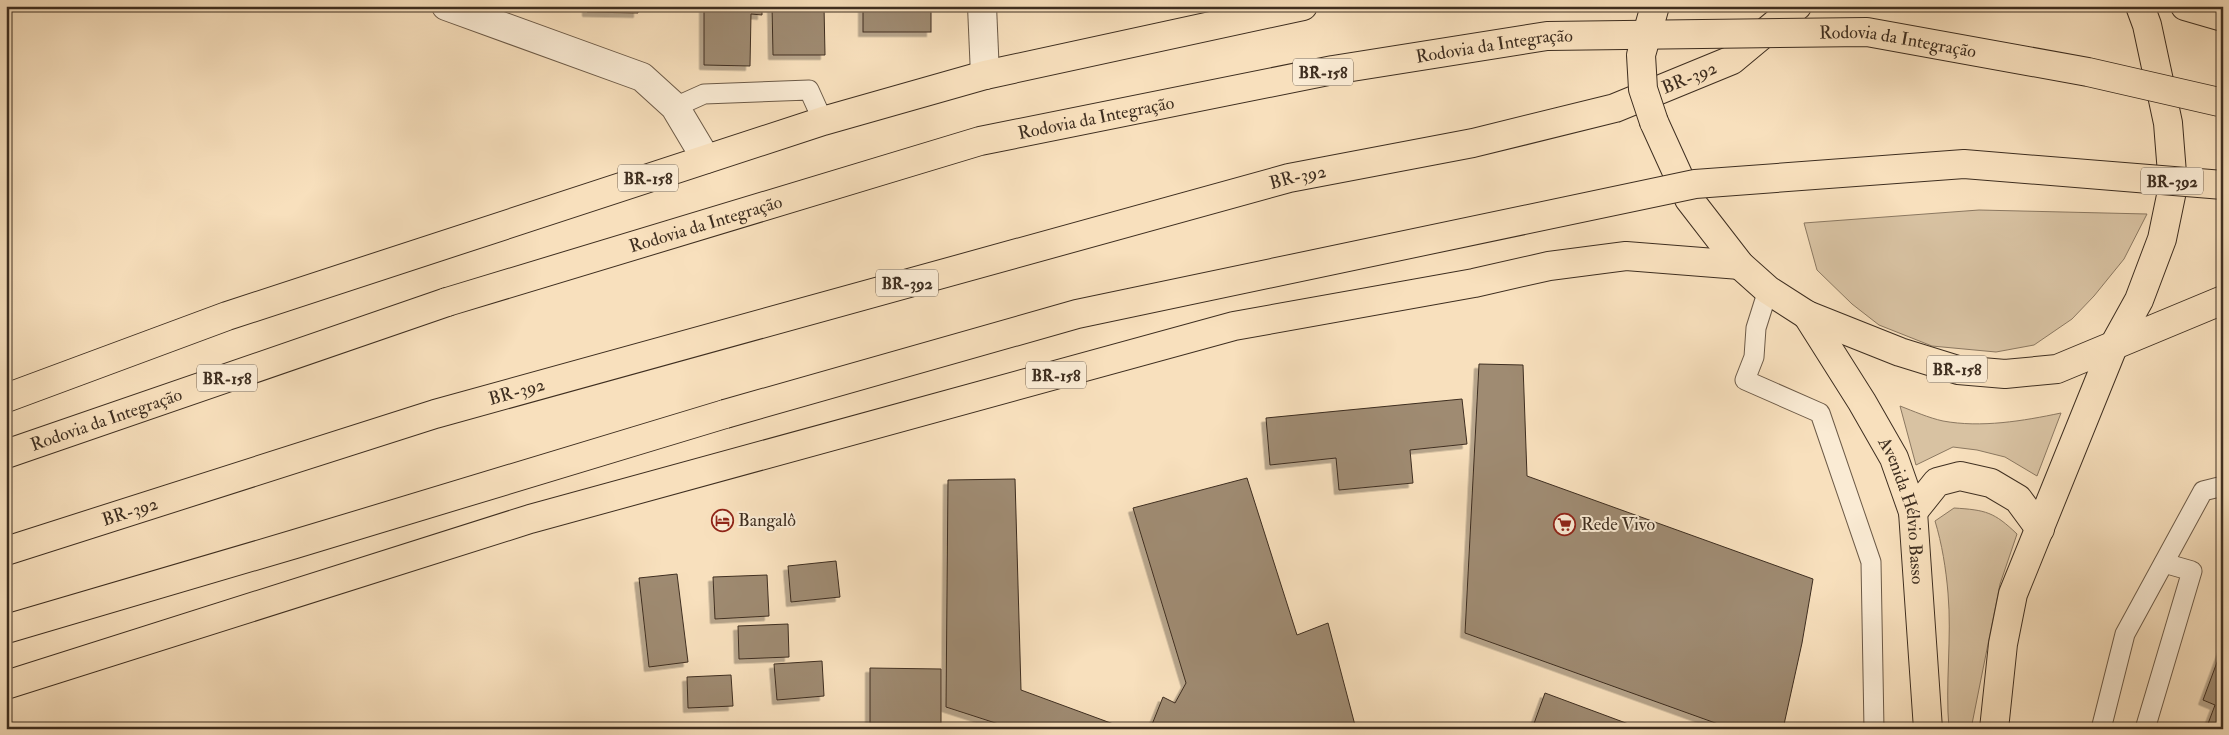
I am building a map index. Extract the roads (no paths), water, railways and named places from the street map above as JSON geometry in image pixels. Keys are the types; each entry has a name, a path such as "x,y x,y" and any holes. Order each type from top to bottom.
{"main road":[{"name":"BR-158","path":"6,398 227,316 823,121 985,74 1303,6"},
{"path":"1655,6 1641,55 1643,89 1654,122 1689,199 1740,265"},
{"name":"BR-392","path":"6,551 435,414 1289,178 1473,143 1615,108 1732,60 1797,6"},
{"name":"BR-392","path":"2113,347 2138,300 2162,239 2173,186 2168,123 2147,25 2140,6"},
{"path":"2185,6 2223,17"},
{"name":"Rodovia da Integração","path":"6,454 448,302 980,141 1333,70 1547,36 1868,32 2088,72 2221,103"},
{"path":"6,629 725,414 1077,314 1695,184 1964,164 2223,185"},
{"name":"BR-158","path":"6,686 530,519 1234,326 1474,283 1549,266 1626,256 1740,265 1768,290 1807,315 1900,352 1958,370 2005,374 2057,369 2223,300"},
{"name":"Avenida Hélvio Basso","path":"1807,315 1862,402 1894,458 1913,512 1928,729"},
{"path":"1994,729 2003,644 2013,594 2113,347"},
{"path":"1913,512 1937,482 1960,476 1991,483 2018,499 2040,529"}],"street":[{"path":"446,6 642,77 675,108 706,159"},
{"path":"982,6 985,74"}],"lane":[{"path":"675,108 704,94 809,90 823,121"},
{"path":"1768,290 1756,328 1754,357 1745,380 1820,413 1871,562 1874,729"},
{"path":"2101,729 2125,634 2203,491 2223,486"},
{"path":"2145,729 2192,572 2164,563"}],"place":[{"name":"Bangalô","path":"722,520"},
{"name":"Rede Vivo","path":"1565,524"}]}
